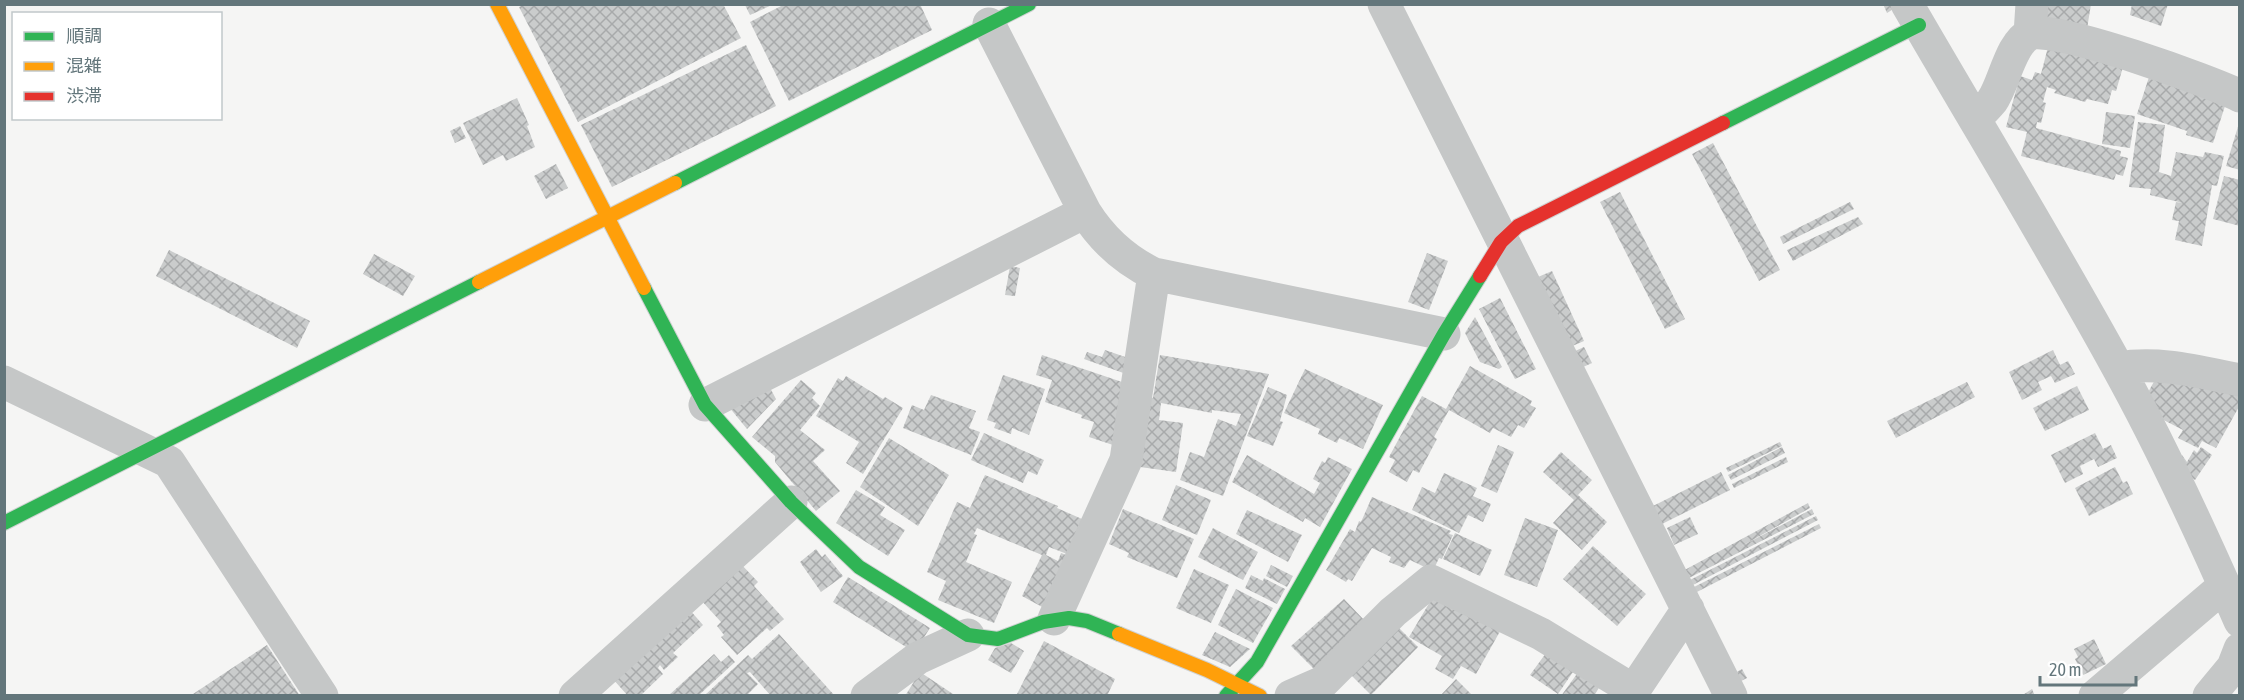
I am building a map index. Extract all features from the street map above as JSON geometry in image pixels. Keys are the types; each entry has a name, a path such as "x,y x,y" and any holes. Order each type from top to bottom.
{"street":[{"path":"497,4 705,405 791,502 859,567 968,635 994,641 1054,619 1076,618 1170,654 1239,684 1260,696"},
{"path":"4,523 1029,4"},
{"path":"1384,4 1501,242 1731,696"},
{"path":"1226,696 1257,662 1444,334 1501,242 1518,226 1913,15 1976,118 2118,368 2198,524 2240,621"},
{"path":"1976,118 1992,101 2031,20 2050,33 2146,61 2224,88 2240,96"},
{"path":"989,24 1085,212 1097,230 1132,263 1154,274 1444,334"},
{"path":"705,405 1085,212"},
{"path":"1054,619 1126,460 1154,274"},
{"path":"2118,368 2140,364 2168,366 2240,380"},
{"path":"4,382 169,462 322,696"},
{"path":"575,696 791,502"},
{"path":"1291,696 1323,682 1393,612 1431,581 1541,634 1631,693 1688,609"},
{"path":"2095,696 2224,586"},
{"path":"867,696 918,658 968,635"},
{"path":"2208,696 2233,668 2240,649"}],"building":[{"path":"525,4 723,4 741,38 578,122 519,7"},
{"path":"785,4 920,4 932,30 789,101 750,22"},
{"path":"1883,4 1894,4 1895,8 1887,13"},
{"path":"2043,4 2091,4 2087,29 2040,19"},
{"path":"2132,4 2168,4 2161,26 2130,15"},
{"path":"745,5 772,5 750,15"},
{"path":"746,45 776,106 612,187 581,125"},
{"path":"2048,47 2123,67 2116,91 2112,90 2108,104 2087,99 2085,102 2054,93 2056,90 2047,87 2041,123 2037,122 2036,128 2121,151 2120,156 2128,158 2123,176 2116,174 2114,180 2021,156 2027,132 2006,127 2020,76 2032,80 2035,72 2041,74"},
{"path":"2149,77 2226,103 2213,143 2186,135 2187,131 2137,114"},
{"path":"517,98 529,125 527,126 535,147 506,161 503,155 483,165 463,123"},
{"path":"2106,112 2135,116 2130,148 2102,144"},
{"path":"2240,120 2240,170 2226,166"},
{"path":"2138,122 2165,125 2159,172 2171,176 2176,152 2203,157 2205,152 2224,156 2217,186 2212,185 2202,246 2175,240 2179,221 2172,220 2176,202 2183,203 2150,195 2151,189 2129,187"},
{"path":"460,126 466,138 455,143 450,131"},
{"path":"1713,143 1780,270 1759,281 1692,154"},
{"path":"556,164 568,188 546,199 534,176"},
{"path":"2224,176 2240,180 2240,226 2213,219"},
{"path":"1620,192 1685,319 1665,329 1600,202"},
{"path":"1850,202 1854,209 1783,244 1780,237"},
{"path":"1858,217 1863,224 1793,261 1787,250"},
{"path":"169,250 310,321 297,348 156,276"},
{"path":"1427,253 1448,261 1429,310 1408,302"},
{"path":"374,254 415,276 403,296 363,274"},
{"path":"1010,266 1020,268 1015,296 1005,295"},
{"path":"1552,271 1584,341 1570,347 1538,277"},
{"path":"1500,298 1536,369 1515,379 1479,309"},
{"path":"1475,317 1502,367 1499,369 1480,362 1465,333"},
{"path":"1584,347 1592,363 1581,368 1573,352"},
{"path":"1105,350 1134,360 1129,375 1084,359 1087,352 1102,357"},
{"path":"2053,350 2060,365 2068,361 2075,374 2055,383 2051,376 2038,382 2042,390 2022,400 2009,372"},
{"path":"1042,355 1128,384 1113,445 1089,437 1094,422 1081,418 1082,415 1045,402 1052,380 1036,375"},
{"path":"1160,355 1269,374 1223,496 1180,480 1190,452 1204,457 1218,419 1236,426 1241,414 1212,410 1212,413 1161,403 1159,420 1183,423 1176,472 1140,467 1150,397 1153,398"},
{"path":"1470,366 1532,401 1530,405 1536,408 1524,428 1518,425 1511,437 1493,428 1490,433 1449,410 1434,437 1437,439 1419,473 1413,470 1407,482 1389,472 1395,460 1389,457 1422,396 1446,409"},
{"path":"1305,369 1383,405 1363,449 1339,438 1337,443 1318,434 1320,429 1284,413"},
{"path":"1003,375 1045,389 1029,435 1012,428 1011,434 994,428 996,423 987,420"},
{"path":"846,376 883,399 885,397 903,408 863,474 846,463 859,442 816,416 838,378 843,381"},
{"path":"2157,376 2240,390 2240,405 2216,448 2202,441 2198,448 2178,438 2183,430 2150,413 2145,398"},
{"path":"801,380 816,393 812,398 820,406 800,430 825,450 813,461 840,491 816,511 775,462 775,456 752,437"},
{"path":"1967,382 1975,397 1896,438 1887,421"},
{"path":"768,384 776,399 747,429 729,407"},
{"path":"2077,386 2089,410 2045,431 2033,408"},
{"path":"1268,387 1287,395 1280,421 1283,422 1273,446 1247,436"},
{"path":"931,395 976,411 969,428 980,432 971,455 903,428 912,405 924,410"},
{"path":"984,433 1044,460 1037,475 1028,471 1023,483 971,460"},
{"path":"2095,433 2103,449 2111,445 2117,458 2098,467 2094,459 2080,466 2083,474 2065,483 2051,455"},
{"path":"889,438 949,475 918,526 860,487"},
{"path":"1780,442 1782,446 1728,472 1726,468"},
{"path":"1498,445 1514,452 1497,493 1481,486"},
{"path":"1782,447 1785,453 1731,480 1728,475"},
{"path":"2201,447 2212,455 2195,480 2181,470 2182,455 2187,462 2194,450 2197,453"},
{"path":"1561,452 1592,480 1578,495 1607,522 1582,550 1553,523 1574,500 1543,472"},
{"path":"1247,455 1314,494 1320,483 1313,479 1322,461 1325,463 1328,457 1352,469 1320,527 1305,518 1303,522 1232,482"},
{"path":"1786,457 1788,462 1734,488 1732,484"},
{"path":"2115,467 2123,483 2127,481 2133,494 2089,516 2075,488"},
{"path":"1721,472 1730,490 1662,524 1653,506"},
{"path":"1444,473 1477,488 1473,496 1491,504 1483,522 1468,515 1459,533 1412,510 1422,487 1435,493"},
{"path":"985,475 1058,506 1057,508 1082,519 1067,554 1049,547 1046,555 1058,561 1061,553 1069,556 1044,608 1022,596 1042,555 977,528 974,534 977,535 966,562 1012,582 994,623 938,600 946,581 927,572 957,502 970,508"},
{"path":"1176,485 1211,500 1197,535 1162,520"},
{"path":"856,490 885,507 880,515 905,530 888,556 836,523"},
{"path":"1372,497 1451,531 1449,534 1453,535 1442,559 1439,558 1433,571 1410,560 1404,568 1389,562 1391,557 1372,548 1352,581 1348,579 1346,582 1326,570 1350,529 1355,532"},
{"path":"1808,503 1810,508 1738,548 1812,509 1814,514 1685,580 1681,572"},
{"path":"1123,509 1194,539 1177,578 1127,557 1129,553 1109,544"},
{"path":"1247,510 1302,535 1288,562 1236,534"},
{"path":"1816,516 1818,520 1689,587 1686,582"},
{"path":"1690,517 1698,534 1674,545 1667,528"},
{"path":"1525,518 1558,530 1537,587 1504,575"},
{"path":"1819,524 1821,528 1693,594 1690,589"},
{"path":"1213,528 1258,552 1243,580 1198,557"},
{"path":"1455,533 1492,550 1480,576 1443,559"},
{"path":"1593,546 1646,594 1617,626 1563,579"},
{"path":"816,549 822,557 825,554 843,576 821,592 800,562"},
{"path":"740,563 758,582 754,586 784,619 770,631 767,628 737,655 721,637 724,635 717,626 721,622 700,599"},
{"path":"1271,565 1293,576 1287,587 1266,576"},
{"path":"1194,569 1229,585 1211,623 1176,608"},
{"path":"1251,575 1263,581 1264,578 1285,589 1277,604 1245,588"},
{"path":"848,577 930,628 919,645 911,650 833,602"},
{"path":"1236,589 1273,608 1253,643 1218,625"},
{"path":"1434,595 1503,626 1476,674 1461,666 1453,679 1435,669 1442,656 1409,637"},
{"path":"1344,599 1366,622 1315,670 1291,646"},
{"path":"689,609 703,625 673,653 678,657 664,670 660,665 658,668 663,674 640,696 628,696 612,678"},
{"path":"1394,623 1418,647 1371,695 1347,671"},
{"path":"1215,632 1250,649 1230,667 1202,655"},
{"path":"779,634 835,696 771,696 750,672 747,673 758,684 746,696 704,696 748,655 752,659"},
{"path":"2094,639 2106,664 2083,675 2075,659 2078,657 2074,649"},
{"path":"1044,641 1115,679 1107,696 1016,696"},
{"path":"1011,643 1024,651 1011,673 988,660 995,648"},
{"path":"267,645 300,696 190,696"},
{"path":"1546,653 1573,672 1558,694 1530,675"},
{"path":"714,654 721,662 729,655 735,662 698,696 668,696"},
{"path":"1742,669 1747,678 1739,682 1735,673"},
{"path":"1579,671 1600,686 1594,696 1561,696"},
{"path":"920,672 956,696 905,696"},
{"path":"1456,679 1473,696 1440,696"},
{"path":"2032,689 2035,696 2021,696"}],"traffic: fast":[{"path":"675,183 1029,4"},
{"path":"1723,123 1919,25"},
{"path":"1226,696 1257,662 1444,334 1480,276"},
{"path":"4,523 479,282"},
{"path":"644,288 705,405 791,502 859,567 968,635 998,639 1043,622 1069,618 1087,621 1119,634"}],"traffic: slow":[{"path":"497,4 644,288"},
{"path":"479,282 675,183"},
{"path":"1119,634 1207,670 1260,696"}],"traffic: jam":[{"path":"1480,276 1501,242 1518,226 1723,123"}]}
